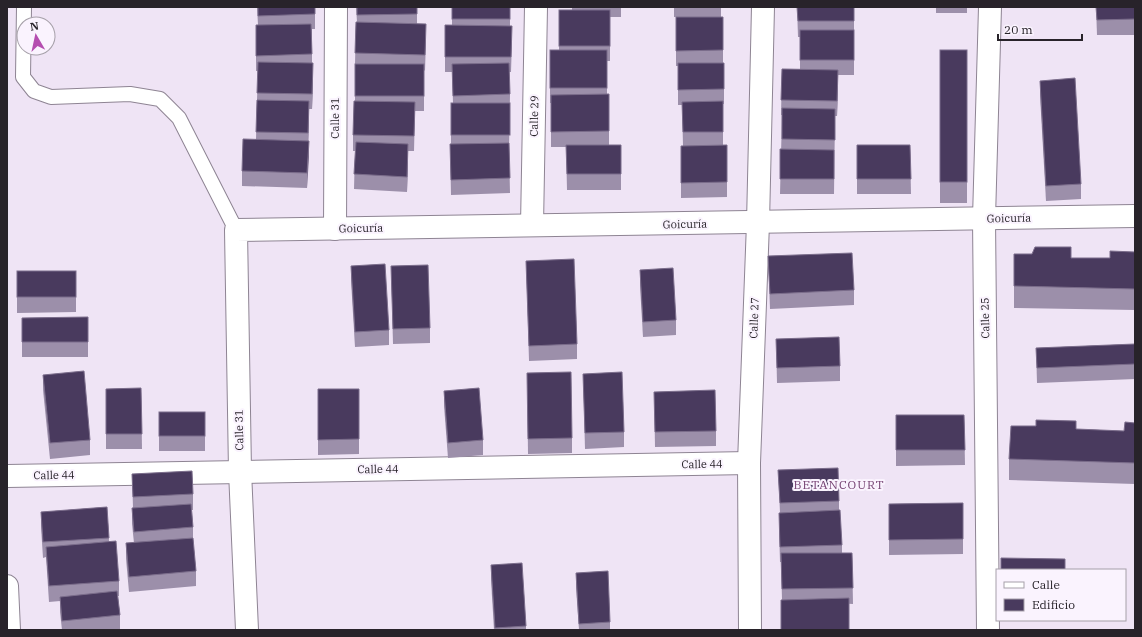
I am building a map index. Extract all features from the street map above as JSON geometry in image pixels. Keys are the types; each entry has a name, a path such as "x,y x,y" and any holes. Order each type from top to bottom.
{"street":[{"name":"Calle 31","path":"335,229 336,7"},
{"name":"Calle 29","path":"532,225 536,7"},
{"name":"Calle 27","path":"750,630 749,463 758,223 763,7"},
{"name":"Calle 25","path":"988,630 984,218 990,7"},
{"name":"Goicuría","path":"236,230 1135,216"},
{"name":"Calle 31","path":"236,230 240,471 247,630"},
{"name":"Calle 44","path":"7,476 749,463"},
{"path":"7,586 9,630"}],"lane":[{"path":"24,7 23,77 34,91 51,97 130,94 160,99 179,118 236,230"}],"building":[{"path":"258,7 315,7 315,14 258,16"},
{"path":"357,7 417,7 417,14 357,15"},
{"path":"452,7 510,7 510,19 452,19"},
{"path":"797,7 854,7 854,21 798,21"},
{"path":"1096,7 1135,7 1135,19 1097,20"},
{"path":"559,10 610,10 610,46 559,46"},
{"path":"676,17 723,17 723,50 676,51"},
{"path":"356,22 426,24 425,55 355,53"},
{"path":"311,24 312,54 256,56 256,25"},
{"path":"445,25 512,26 511,57 445,57"},
{"path":"800,30 854,30 854,60 800,60"},
{"path":"550,50 607,50 607,88 550,88"},
{"path":"940,50 967,50 967,182 940,182"},
{"path":"258,62 313,63 312,94 257,93"},
{"path":"509,63 510,94 453,96 452,64"},
{"path":"678,63 724,63 724,89 678,90"},
{"path":"355,64 424,64 424,96 355,96"},
{"path":"782,69 838,70 837,101 781,100"},
{"path":"1075,78 1081,184 1046,186 1040,81"},
{"path":"609,94 609,131 551,132 551,95"},
{"path":"257,100 309,101 308,133 256,132"},
{"path":"354,101 415,102 414,136 353,135"},
{"path":"723,101 723,132 683,132 682,102"},
{"path":"451,103 510,103 510,135 451,135"},
{"path":"782,108 835,109 835,140 782,139"},
{"path":"243,139 309,141 307,173 242,171"},
{"path":"356,142 408,144 407,177 354,174"},
{"path":"509,143 510,178 451,180 450,144"},
{"path":"566,145 621,145 621,174 567,174"},
{"path":"727,145 727,182 681,183 681,146"},
{"path":"857,145 910,145 911,179 857,179"},
{"path":"780,149 834,150 834,179 780,179"},
{"path":"1035,247 1071,247 1071,258 1110,258 1110,251 1135,252 1135,289 1014,286 1014,254 1032,254"},
{"path":"852,253 854,290 770,294 768,256"},
{"path":"574,259 577,344 529,346 526,261"},
{"path":"385,264 389,330 355,332 351,266"},
{"path":"428,265 430,328 393,329 391,266"},
{"path":"673,268 676,320 643,322 640,270"},
{"path":"17,271 76,271 76,297 17,297"},
{"path":"88,317 88,342 22,342 22,318"},
{"path":"839,337 840,366 777,368 776,339"},
{"path":"1135,344 1135,364 1037,368 1036,348"},
{"path":"84,371 90,440 50,443 43,375"},
{"path":"571,372 572,438 528,439 527,373"},
{"path":"622,372 624,432 585,433 583,374"},
{"path":"141,388 142,434 106,434 106,389"},
{"path":"479,388 483,440 448,443 444,391"},
{"path":"318,389 359,389 359,439 318,440"},
{"path":"715,390 716,431 655,432 654,392"},
{"path":"159,412 205,412 205,436 159,436"},
{"path":"896,415 964,415 965,450 896,450"},
{"path":"1036,420 1076,421 1076,429 1124,431 1125,422 1135,423 1135,463 1009,459 1011,426 1036,426"},
{"path":"838,468 839,501 780,503 778,470"},
{"path":"192,471 193,494 133,497 132,474"},
{"path":"963,503 963,539 889,540 889,504"},
{"path":"191,504 193,527 134,532 132,508"},
{"path":"107,507 109,538 43,542 41,512"},
{"path":"840,510 842,545 780,547 779,513"},
{"path":"193,538 196,571 129,577 126,543"},
{"path":"116,541 119,581 49,586 46,547"},
{"path":"781,553 852,553 853,588 782,589"},
{"path":"1001,558 1065,559 1065,569 1001,569"},
{"path":"522,563 526,626 495,628 491,565"},
{"path":"608,571 610,622 579,624 576,573"},
{"path":"117,591 120,615 62,621 60,597"},
{"path":"849,598 849,630 781,630 781,600"}],"district":[{"name":"BETANCOURT","path":"839,484"}]}
